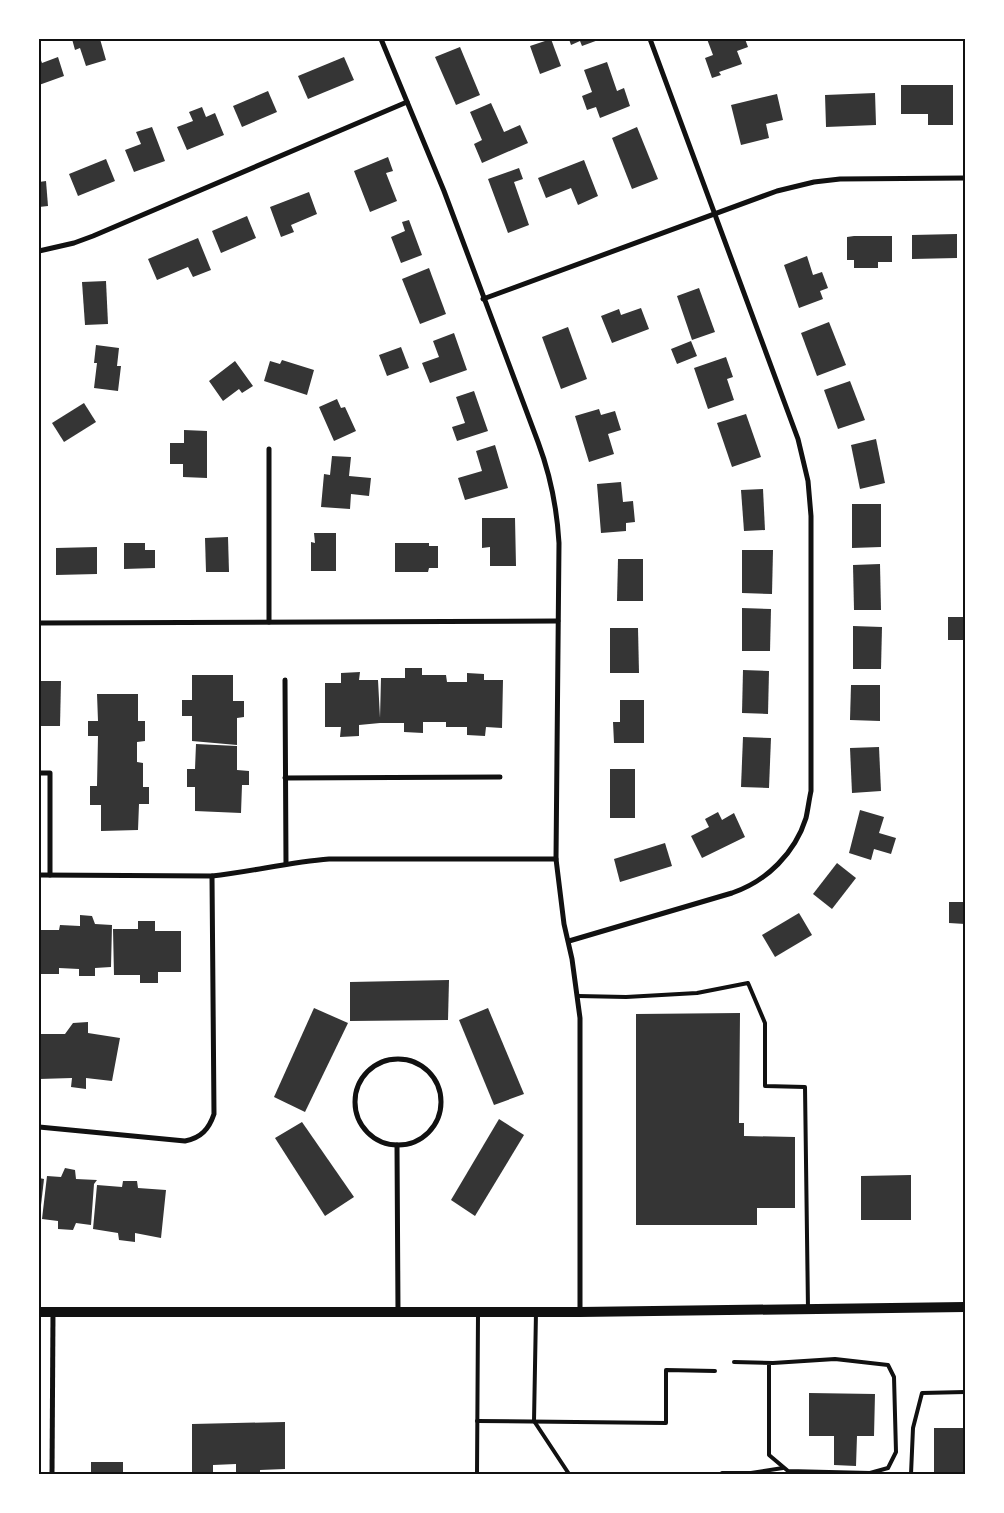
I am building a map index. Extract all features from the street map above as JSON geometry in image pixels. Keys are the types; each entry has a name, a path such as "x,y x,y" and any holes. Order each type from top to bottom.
{"main road":[{"path":"39,1312 580,1312 965,1307"}],"street":[{"path":"381,39 444,191 538,442 550,480 558,529 556,859 564,924 569,941 580,1018 580,1312"},
{"path":"569,941 740,890 776,867 787,854 796,840 806,816 811,791 811,516 808,481 798,439 650,39"},
{"path":"39,251 81,241 407,102"},
{"path":"484,299 777,191 804,184 859,178 965,178"},
{"path":"269,449 269,622"},
{"path":"39,623 558,621"},
{"path":"285,680 286,864"},
{"path":"39,773 50,773 50,875"},
{"path":"285,778 500,777"},
{"path":"39,876 212,876 234,874 286,864 341,858 556,859"},
{"path":"39,1127 185,1141 199,1136 210,1124 214,1114 212,876"},
{"path":"400,1060 413,1062 429,1074 437,1085 440,1104 435,1123 427,1134 410,1144 397,1145 378,1140 368,1133 360,1122 355,1104 359,1085 370,1070 381,1063 400,1060"},
{"path":"397,1145 398,1312"},
{"path":"52,1474 53,1312"}],"lane":[{"path":"578,996 626,997 697,993 748,983 765,1023 765,1086 805,1087 808,1308"},
{"path":"477,1474 478,1312"},
{"path":"536,1312 534,1421 569,1474"},
{"path":"734,1362 769,1363 835,1359 888,1365 894,1377 896,1452 888,1468 870,1473 788,1472 783,1468 769,1455 769,1363"},
{"path":"477,1421 666,1423 666,1370 716,1371"},
{"path":"911,1474 913,1428 922,1393 965,1392"},
{"path":"722,1473 751,1473 783,1468"}],"building":[{"path":"72,39 100,39 106,60 86,66 80,48 75,50"},
{"path":"551,39 561,66 540,74 530,46"},
{"path":"569,39 601,39 582,46 580,41 571,45"},
{"path":"707,39 745,39 748,47 737,51 742,64 719,72 721,75 712,78 705,58 713,55"},
{"path":"460,47 480,95 456,105 435,57"},
{"path":"39,55 42,63 58,57 64,76 39,85"},
{"path":"344,57 354,80 308,99 298,76"},
{"path":"607,62 617,91 624,88 630,106 600,118 596,107 587,110 582,96 592,92 584,70"},
{"path":"901,85 953,85 953,125 928,125 928,114 901,114"},
{"path":"268,91 277,112 242,127 233,106"},
{"path":"875,93 876,125 826,127 825,95"},
{"path":"777,94 783,120 766,124 769,138 741,145 731,105"},
{"path":"491,103 504,132 520,125 528,143 482,163 474,144 482,140 470,112"},
{"path":"202,107 206,117 215,113 224,135 187,150 177,127 193,121 189,112"},
{"path":"152,127 165,161 134,172 125,150 141,144 136,132"},
{"path":"637,127 658,179 632,189 612,138"},
{"path":"388,157 393,171 386,173 397,201 370,212 354,171"},
{"path":"106,159 115,181 78,196 69,174"},
{"path":"584,160 598,196 578,205 571,188 546,198 538,178"},
{"path":"519,168 523,179 514,182 529,225 508,233 488,179"},
{"path":"46,181 48,206 39,207 39,182"},
{"path":"309,192 317,214 291,225 294,232 281,237 270,207"},
{"path":"247,216 256,238 221,253 212,231"},
{"path":"409,220 422,255 401,263 391,237 405,231 402,222"},
{"path":"957,234 957,258 912,259 912,235"},
{"path":"892,236 892,262 878,262 878,268 854,268 854,260 847,260 847,237"},
{"path":"198,238 211,270 193,277 188,267 157,280 148,259"},
{"path":"807,256 813,275 822,272 828,288 820,291 823,299 799,308 784,265"},
{"path":"429,268 446,314 420,324 402,279"},
{"path":"106,281 108,324 85,325 82,282"},
{"path":"699,288 715,332 692,340 677,296"},
{"path":"641,308 649,329 612,343 601,316 619,309 621,315"},
{"path":"829,322 846,365 817,376 801,333"},
{"path":"568,327 587,379 561,389 542,337"},
{"path":"454,333 467,370 430,383 422,363 439,357 433,341"},
{"path":"691,341 697,356 677,364 671,349"},
{"path":"96,345 119,348 117,366 121,366 118,391 94,388 97,363 94,363"},
{"path":"401,347 409,368 387,376 379,355"},
{"path":"726,357 733,377 727,379 734,400 708,409 694,368"},
{"path":"282,360 314,370 307,395 264,381 270,361 280,364"},
{"path":"235,361 253,386 242,393 239,389 223,401 209,381"},
{"path":"850,381 865,420 838,429 824,390"},
{"path":"474,391 488,431 457,441 452,427 465,423 456,397"},
{"path":"337,399 341,408 345,407 356,431 334,441 319,407"},
{"path":"84,403 96,422 64,442 52,423"},
{"path":"599,409 601,415 615,411 621,430 608,434 614,454 589,462 575,416"},
{"path":"746,414 761,457 732,467 717,423"},
{"path":"184,430 207,431 207,478 183,477 183,464 170,464 170,443 184,443"},
{"path":"876,439 885,483 860,489 851,445"},
{"path":"495,445 508,488 465,500 458,478 482,471 476,451"},
{"path":"332,456 351,457 349,476 371,478 369,496 351,494 350,509 321,507 324,474 330,475"},
{"path":"621,482 623,502 633,501 635,522 626,523 626,531 601,533 597,484"},
{"path":"763,489 765,530 744,531 741,490"},
{"path":"852,504 881,504 881,547 852,548"},
{"path":"482,518 515,518 516,566 490,566 490,547 482,548"},
{"path":"314,533 336,533 336,571 311,571 311,542 315,543"},
{"path":"228,537 229,572 206,572 205,538"},
{"path":"124,543 145,543 145,550 155,550 155,568 124,569"},
{"path":"395,543 429,543 429,546 438,546 438,568 429,568 428,572 395,572"},
{"path":"97,547 97,574 56,575 56,548"},
{"path":"742,550 773,550 772,594 742,593"},
{"path":"618,559 643,559 643,601 617,601"},
{"path":"880,564 881,610 854,610 853,565"},
{"path":"742,608 771,609 770,651 742,651"},
{"path":"948,617 965,617 965,640 948,640"},
{"path":"853,626 882,627 881,669 853,669"},
{"path":"610,628 638,628 639,673 610,673"},
{"path":"405,668 422,668 422,675 446,675 447,682 467,682 467,673 484,674 484,680 503,680 502,728 486,727 485,736 467,735 467,727 446,727 446,722 423,722 423,733 404,732 404,723 380,723 359,725 359,736 340,737 341,727 325,727 325,683 341,683 341,673 360,672 359,680 378,680 380,718 381,678 405,678"},
{"path":"743,670 769,671 768,714 742,713"},
{"path":"192,675 233,675 233,701 244,701 244,717 237,718 237,745 192,741 192,716 182,716 182,700 192,700"},
{"path":"39,681 61,681 60,726 39,726"},
{"path":"851,685 880,685 880,721 850,720"},
{"path":"97,694 138,694 138,721 145,721 145,741 137,742 137,762 143,763 143,787 149,787 149,804 139,804 138,830 101,831 101,805 90,805 90,786 97,786 98,736 88,736 88,721 98,721"},
{"path":"620,700 644,700 644,743 614,743 613,722 620,722"},
{"path":"743,737 771,738 769,788 741,787"},
{"path":"196,744 237,746 237,770 249,771 249,785 242,785 241,813 195,811 195,787 187,787 187,769 195,769"},
{"path":"879,747 881,791 852,793 850,748"},
{"path":"610,769 635,769 635,818 610,818"},
{"path":"860,810 884,817 879,833 896,838 891,854 874,849 871,860 849,853"},
{"path":"718,812 722,820 734,813 745,837 702,858 691,836 709,827 705,819"},
{"path":"665,843 672,866 620,882 614,859"},
{"path":"837,863 856,878 832,909 813,894"},
{"path":"949,902 965,902 965,924 949,923"},
{"path":"799,913 812,935 775,957 762,935"},
{"path":"80,915 92,916 95,924 112,925 111,967 95,968 95,976 79,976 79,969 59,968 59,974 39,974 39,930 59,930 60,925 80,926"},
{"path":"138,921 155,921 155,931 181,931 181,972 158,972 158,983 140,983 140,975 114,975 113,929 138,929"},
{"path":"449,980 448,1020 350,1021 350,982"},
{"path":"314,1008 348,1023 305,1112 274,1097"},
{"path":"488,1008 524,1094 494,1105 459,1020"},
{"path":"740,1013 739,1123 744,1123 744,1136 795,1137 795,1208 757,1208 757,1225 636,1225 636,1014"},
{"path":"88,1022 88,1033 120,1038 112,1081 86,1078 86,1089 71,1087 72,1078 39,1079 39,1034 65,1034 73,1023"},
{"path":"499,1119 524,1135 475,1216 451,1200"},
{"path":"302,1122 354,1197 325,1216 275,1138"},
{"path":"65,1168 75,1170 76,1179 97,1180 94,1184 91,1225 76,1223 73,1230 58,1229 58,1221 42,1219 47,1176 61,1177"},
{"path":"911,1175 911,1220 861,1220 861,1176"},
{"path":"39,1178 44,1179 40,1214 39,1214"},
{"path":"123,1181 137,1181 138,1188 166,1190 161,1238 135,1233 135,1242 119,1240 118,1233 93,1229 97,1185 122,1187"},
{"path":"809,1393 875,1394 874,1436 857,1436 856,1466 834,1465 834,1436 809,1436"},
{"path":"285,1422 285,1469 260,1470 260,1474 236,1474 236,1464 213,1465 213,1474 192,1474 192,1424"},
{"path":"934,1428 965,1428 965,1474 934,1474"},
{"path":"91,1462 123,1462 123,1474 91,1474"}]}
